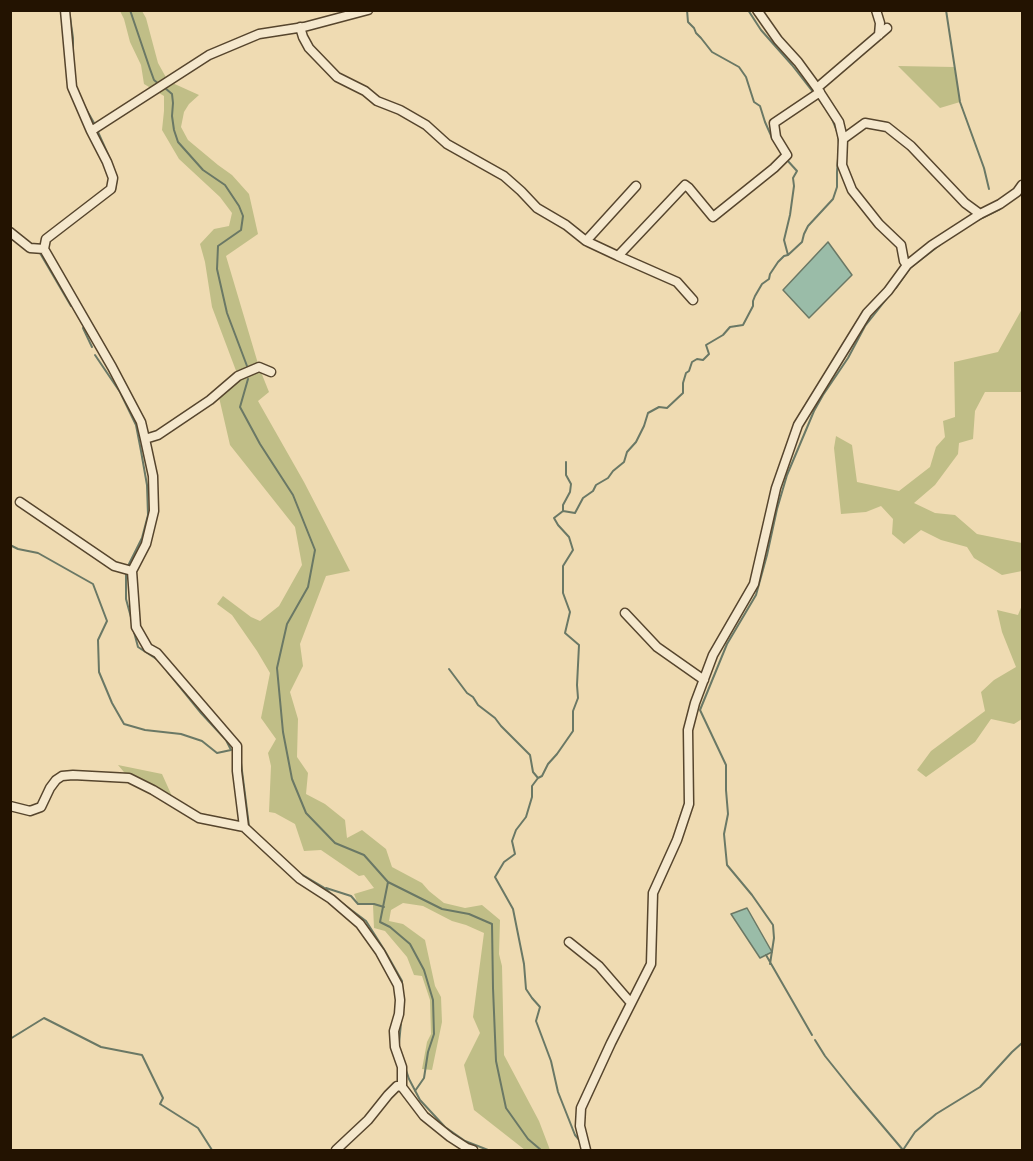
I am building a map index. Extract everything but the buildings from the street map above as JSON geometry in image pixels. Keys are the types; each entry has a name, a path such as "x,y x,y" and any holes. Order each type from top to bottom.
{"street":[{"path":"64,10 72,87 91,131 108,162 113,178 111,189 46,239 44,249 112,367 141,422 146,439 153,476 154,511 146,544 132,571 136,627 148,648 157,652 237,746 237,771 244,827"},
{"path":"91,131 209,55 260,34 300,27 368,10"},
{"path":"757,10 778,40 798,62 839,122 843,139 842,165 852,190 879,224 901,246 907,265"},
{"path":"876,10 880,24 879,35"},
{"path":"300,27 309,48 337,77 365,90 378,101 426,124 447,144 504,176 537,208 566,225 586,241 676,282 693,300"},
{"path":"618,256 684,185 713,217 774,168 786,155 776,137 774,123 818,90 887,28"},
{"path":"843,139 865,123 887,126 911,146 965,203 981,214"},
{"path":"586,1150 580,1126 581,1108 651,964 653,893 677,840 689,804 688,730 695,703 713,655 754,584 776,488 798,425 867,313 888,291 907,265 932,245 1000,204 1023,185"},
{"path":"586,241 636,186"},
{"path":"10,232 30,248 44,249"},
{"path":"146,439 158,435 210,400 238,376 259,367 271,372"},
{"path":"20,502 114,566 132,571"},
{"path":"625,613 657,647 704,680"},
{"path":"10,806 30,811 41,807 50,788 62,776 129,778 199,818 244,827 300,879 331,899 360,924 380,952 398,985 400,1000 394,1031 395,1047 402,1067 402,1087 424,1116 450,1137 473,1150"},
{"path":"569,942 599,966 631,1003"},
{"path":"336,1150 368,1120 397,1086 402,1087"}],"shaded area":[{"path":"120,11 142,11 158,63 168,81 199,95 184,112 181,127 188,140 232,175 249,194 258,234 226,256 259,367 269,392 258,401 304,482 350,571 326,576 300,644 303,666 290,692 298,719 297,757 308,773 306,794 325,804 345,820 347,838 362,830 386,849 392,867 422,883 444,903 465,908 482,905 500,920 499,954 502,966 504,1055 539,1121 550,1150 525,1150 474,1110 464,1065 480,1033 473,1017 484,933 452,921 423,906 403,903 391,910 389,921 403,924 425,940 435,986 441,997 442,1022 432,1070 422,1069 427,1042 431,1034 430,1000 422,976 414,975 407,957 385,931 374,928 373,905 358,904 354,894 374,888 364,875 359,876 321,850 304,851 295,824 269,812 271,766 268,753 276,739 261,718 270,673 232,615 217,604 223,596 260,621 279,606 302,565 295,527 230,445 218,393 238,376 212,307 200,244 214,229 229,226 232,213 220,197 179,159 162,130 164,96 144,84 141,65 130,42"},
{"path":"898,66 954,67 960,102 940,108"},
{"path":"828,242 852,275 809,318 783,290"},
{"path":"1022,309 1022,392 985,392 975,411 973,439 959,443 958,454 935,485 914,503 935,513 955,515 977,534 1022,543 1022,571 1002,575 974,558 967,547 941,540 921,530 904,544 892,534 893,519 881,506 866,512 841,514 834,448 836,436 852,445 857,482 899,491 930,467 936,447 945,437 943,421 955,417 954,362 998,352"},
{"path":"1022,605 1022,719 1014,724 991,719 975,742 926,777 917,770 931,751 985,711 981,692 994,680 1016,667 1002,632 997,610 1018,615"},
{"path":"118,765 162,774 176,805 129,778"},
{"path":"747,908 772,952 760,958 731,914"}],"waterway":[{"path":"130,10 154,80 160,85"},
{"path":"687,10 688,22 712,52 739,67 746,77 754,102 760,106 773,140"},
{"path":"748,10 761,30 813,92"},
{"path":"946,10 960,102 984,168 989,189"},
{"path":"70,17 73,59"},
{"path":"165,88 172,94 172,116 178,142 203,170 225,185 243,216 241,230 218,246 217,269 227,313 247,366"},
{"path":"818,98 826,109"},
{"path":"85,107 94,123"},
{"path":"563,511 575,513 583,498 624,462 627,452 636,442 644,426 648,413 659,407 667,408 683,393 683,383 692,362 697,359 703,360 709,354 706,345 723,335 730,327 743,325 762,284 769,279 778,262 802,242 808,226 833,199 837,187 839,145 838,134 832,119"},
{"path":"98,132 111,161"},
{"path":"787,160 797,171 793,178 790,215 784,240 788,255"},
{"path":"115,190 116,175"},
{"path":"976,221 1000,209"},
{"path":"896,288 910,268 941,244"},
{"path":"35,252 40,253 71,306"},
{"path":"770,964 774,938 773,925 727,865 724,834 728,814 726,765 700,710 727,644 756,595 787,475 814,411 848,358 865,326 892,292"},
{"path":"83,328 92,347"},
{"path":"95,355 120,392 136,425 147,485 148,515 142,538 128,566"},
{"path":"248,379 240,407 260,444 293,495 315,550 308,587 287,624 277,668 283,732 292,779 306,813 335,843 364,855 388,882 442,909 469,914 492,924 496,1061 506,1108 528,1139 541,1150"},
{"path":"566,462 566,475 571,484 570,492 563,505 563,511 554,518 569,537 573,550 563,566 563,593 570,612 565,633 579,645 578,698 573,711 573,731 548,764 542,776 532,786 532,797 526,817 516,830 512,841 515,854 504,862 495,877 513,909 524,964 526,989 540,1007 536,1021 551,1061 558,1092 575,1135 581,1142"},
{"path":"10,545 38,553 93,584 107,621 98,640 99,672 124,724 145,730 181,734 202,741 217,753 231,750 226,740 167,671"},
{"path":"126,573 126,599 132,621"},
{"path":"134,632 138,647 158,660"},
{"path":"449,669 478,705 495,718 530,755 533,772 538,778"},
{"path":"241,763 249,826"},
{"path":"301,874 334,896"},
{"path":"388,882 380,922 390,927 410,944 424,970 433,1000 434,1034 428,1052 424,1078 415,1091"},
{"path":"326,888 351,896 358,904 374,904 384,907"},
{"path":"338,900 366,921 402,981 402,987"},
{"path":"766,955 812,1035"},
{"path":"10,1039 44,1018 101,1047 142,1055 163,1098 160,1104 198,1128 212,1150"},
{"path":"399,1044 401,1023"},
{"path":"815,1040 825,1056 903,1150"},
{"path":"903,1150 915,1132 936,1114 980,1087 1022,1043"},
{"path":"406,1070 420,1100 445,1127 465,1141 488,1150"}]}
